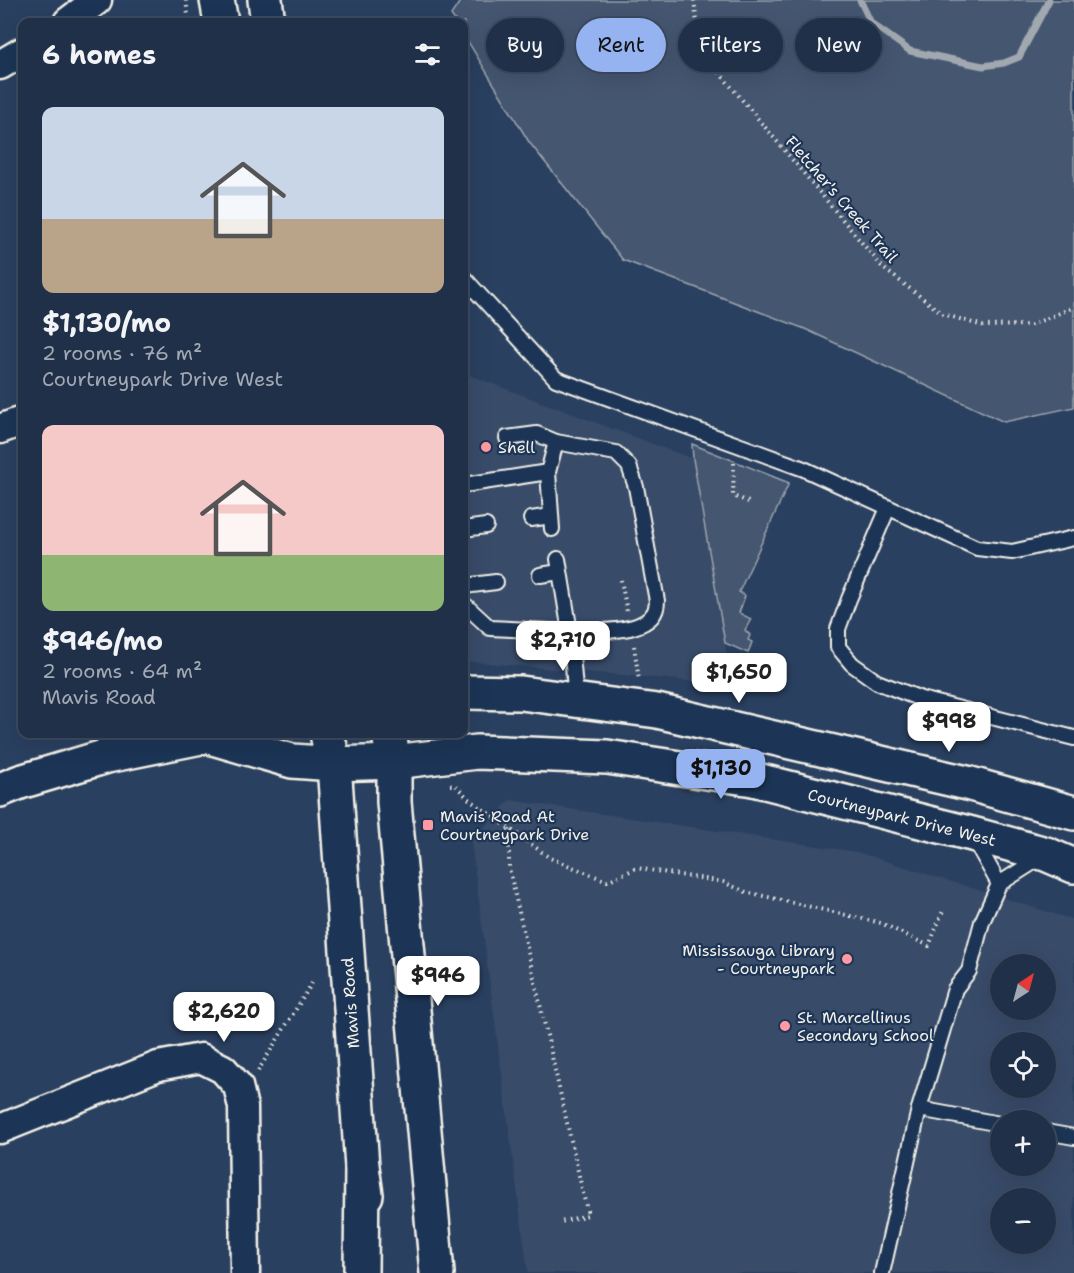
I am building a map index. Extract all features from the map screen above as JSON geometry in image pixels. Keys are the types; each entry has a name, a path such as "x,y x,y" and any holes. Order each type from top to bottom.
{"main road":[{"path":"217,0 220,18"},
{"path":"265,0 267,18"},
{"path":"468,692 521,693 657,711 967,783 1074,813"},
{"path":"0,790 106,756 193,738"},
{"name":"Courtneypark Drive West","path":"218,738 292,761 330,749 391,748 607,757 753,779 972,834 1060,860"},
{"path":"391,748 436,1273"},
{"name":"Mavis Road","path":"330,749 362,1167 375,1273"},
{"path":"361,1273 362,1167"}],"street":[{"path":"73,18 98,0"},
{"path":"0,65 18,54"},
{"path":"0,429 18,422"},
{"path":"0,1129 158,1066 201,1058 223,1069 238,1086 243,1107 245,1273"}],"lane":[{"path":"468,282 556,379 804,470 977,548 1012,552 1074,538"},
{"path":"468,608 490,627 570,632 631,629 647,622 657,609 636,487 629,466 616,453 556,442 537,434 507,438"},
{"path":"531,519 552,523 548,472 556,442"},
{"path":"468,484 548,472"},
{"path":"888,508 838,629 838,647 852,664 877,682 921,699 1074,738"},
{"path":"468,528 486,526"},
{"path":"540,575 559,566 570,632 576,700"},
{"path":"468,586 496,582"},
{"path":"972,834 999,884"},
{"path":"882,1273 919,1109 955,989 969,971 982,922 999,884 1060,860"},
{"path":"919,1109 990,1122"},
{"path":"1056,1134 1074,1137"}],"path":[{"path":"186,0 188,18"},
{"name":"Fletcher's Creek Trail","path":"694,0 699,38 713,65 883,268 943,314 983,326 1032,324 1074,307"},
{"path":"735,444 733,496 749,502"},
{"path":"446,785 455,785 469,799 550,858 607,881 637,868 723,882 746,892 881,923 928,946 944,908"},
{"path":"509,828 509,867 588,1215 561,1222"},
{"path":"238,1086 257,1071 312,983"}],"shaded area":[{"path":"461,0 1074,0 1074,407 1004,422 805,329 623,260 529,142 486,72 564,72 564,18 486,18 486,71 468,42 468,18 453,18 451,15"},
{"path":"468,375 693,459 732,685 468,661"},
{"path":"692,444 789,483 739,592 745,596 739,613 751,619 745,630 750,635 748,640 752,642 748,653 725,643"},
{"name":"St. Marcellinus Secondary School","path":"510,800 857,852 1074,920 1074,1273 528,1273 471,841"}],"waterway":[{"path":"860,0 871,23 910,51 983,66 1004,63 1019,57 1049,0"}],"place":[{"name":"Shell","path":"486,447"},
{"name":"Mavis Road At Courtneypark Drive","path":"428,825"},
{"name":"Mississauga Library - Courtneypark","path":"847,959"},
{"name":"St. Marcellinus Secondary School","path":"785,1026"}]}
